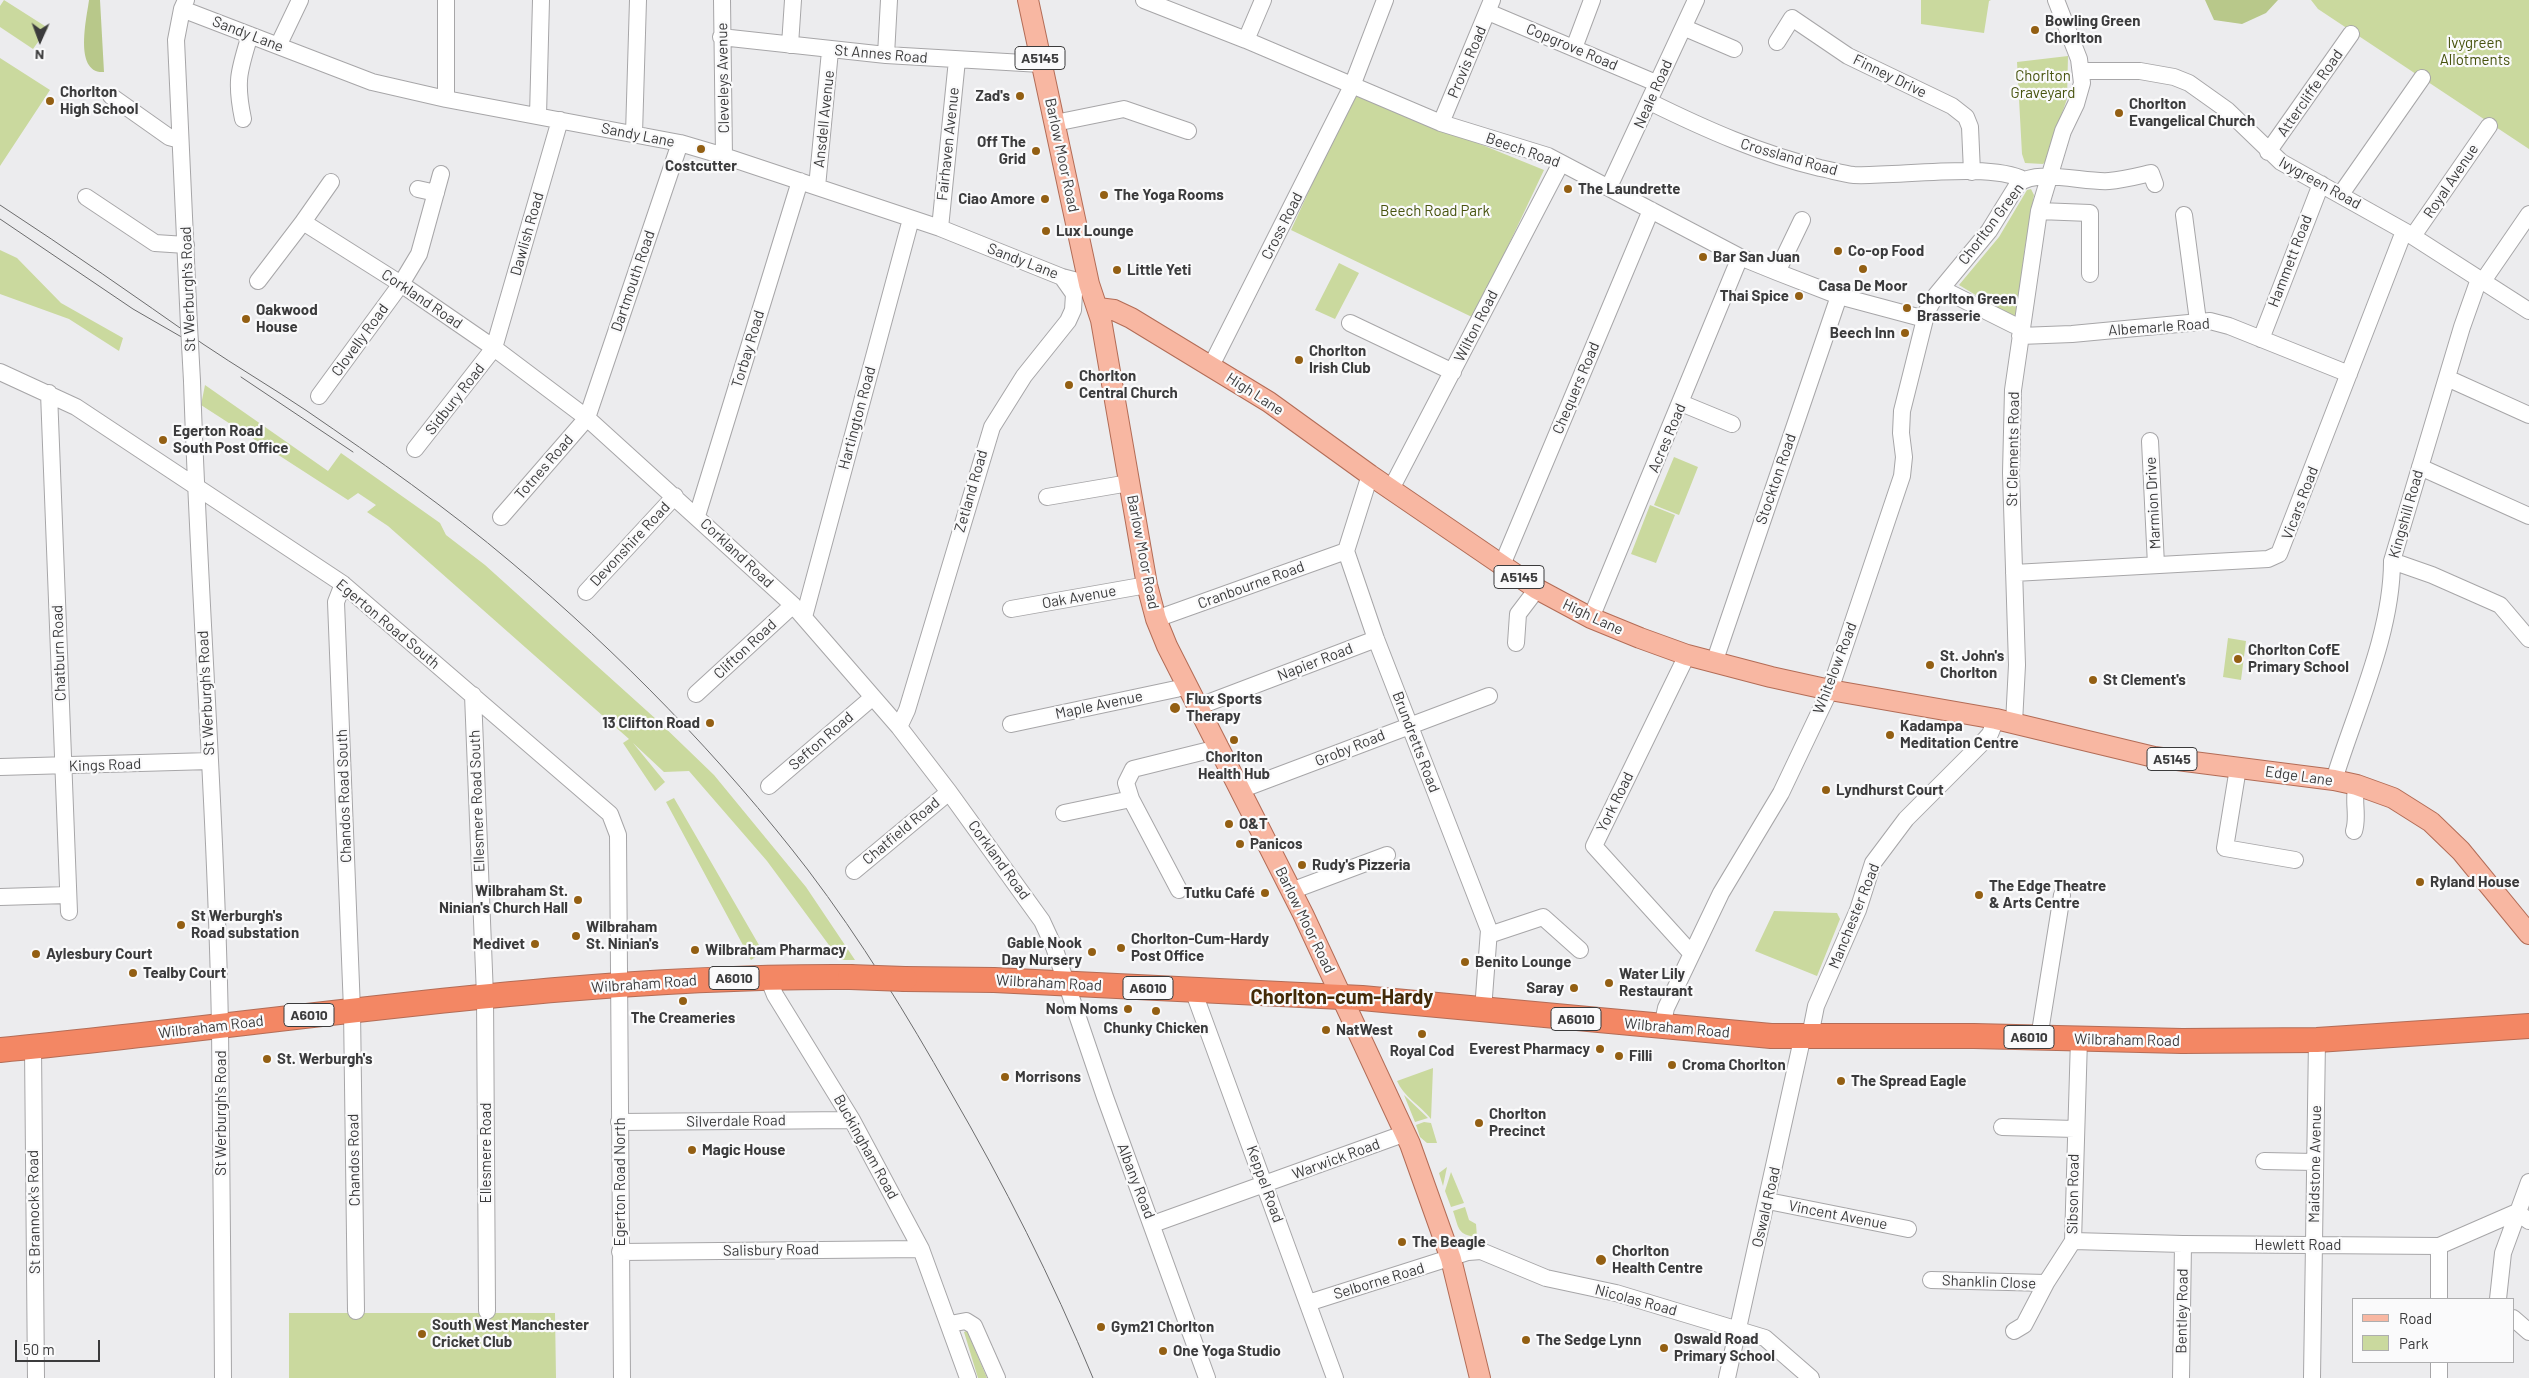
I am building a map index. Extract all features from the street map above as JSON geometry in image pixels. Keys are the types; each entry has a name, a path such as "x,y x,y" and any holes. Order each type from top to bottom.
{"highway":[{"name":"Wilbraham Road","path":"0,1050 485,996 770,977 850,977 1065,984 1343,997 1771,1036 2182,1041 2317,1040 2424,1034 2526,1024"}],"main road":[{"name":"Barlow Moor Road","path":"1028,0 1089,284 1098,308 1147,585 1156,619 1197,707 1343,997 1406,1133 1434,1206 1451,1259"},
{"name":"High Lane","path":"1098,308 1114,310 1131,318 1269,402 1370,475 1537,589 1591,618 1687,655 1714,662 1830,690 2005,721"},
{"name":"Edge Lane","path":"2005,721 2154,757 2334,780 2356,785 2394,798 2431,822 2461,851 2529,934"},
{"path":"1451,1259 1480,1378"}],"street":[{"path":"278,46 300,0"},
{"path":"446,0 446,99"},
{"path":"538,116 541,0"},
{"path":"634,134 638,0"},
{"name":"Cleveleys Avenue","path":"722,0 724,156"},
{"path":"790,45 793,0"},
{"path":"886,55 889,0"},
{"path":"1246,40 1263,0"},
{"name":"Cross Road","path":"1211,366 1352,86 1384,0"},
{"path":"1574,48 1592,0"},
{"name":"Neale Road","path":"1609,187 1696,0"},
{"path":"2056,0 2076,48 2082,71"},
{"name":"Beech Road","path":"1154,2 1441,123 1548,156 1740,257 1839,296 1924,319"},
{"name":"Sandy Lane","path":"184,5 250,35 372,82 446,99 680,143 940,228 1062,277 1089,284"},
{"name":"St Werburgh's Road","path":"184,5 176,40 192,381 195,487 210,761 220,1026 223,1378"},
{"name":"Copgrove Road","path":"1490,6 1574,48 1656,83"},
{"name":"Provis Road","path":"1441,123 1490,6"},
{"name":"Finney Drive","path":"1777,42 1792,18 1848,56 1952,106 1966,117 1970,128 1972,172"},
{"path":"1684,28 1734,49"},
{"name":"Attercliffe Road","path":"2268,152 2351,34"},
{"path":"243,119 238,96 238,76 250,35"},
{"name":"St Annes Road","path":"721,37 886,55 1041,64"},
{"name":"Ansdell Avenue","path":"817,187 830,50"},
{"name":"Fairhaven Avenue","path":"940,228 957,60"},
{"name":"Ivygreen Road","path":"2082,71 2140,71 2174,77 2189,83 2227,110 2280,162 2341,194 2410,234 2529,311"},
{"name":"St Clements Road","path":"2005,721 2017,665 2011,424 2021,331 2039,211 2047,178 2063,130 2080,94 2082,71"},
{"path":"2341,194 2422,78"},
{"path":"111,96 169,137 180,140"},
{"name":"Crossland Road","path":"1650,102 1734,141 1768,153 1852,175 1972,172 2007,174 2024,180"},
{"path":"1055,123 1124,109 1188,131"},
{"name":"Dawlish Road","path":"494,348 560,120"},
{"name":"Royal Avenue","path":"2410,234 2489,126"},
{"name":"Dartmouth Road","path":"587,418 680,143"},
{"name":"Wilton Road","path":"1391,489 1561,163"},
{"name":"Chorlton Green","path":"1942,289 1989,231 2018,184 2024,180 2036,177 2108,181 2151,173 2155,184"},
{"name":"Clovelly Road","path":"319,396 401,284 420,254 441,174"},
{"name":"Torbay Road","path":"697,516 800,181"},
{"path":"258,281 331,182"},
{"name":"Hammett Road","path":"2261,338 2320,184"},
{"path":"418,189 436,194"},
{"path":"86,198 155,243 186,245"},
{"name":"Chequers Road","path":"1502,565 1651,210"},
{"path":"2039,211 2090,213 2090,274"},
{"name":"Kingshill Road","path":"2334,780 2380,638 2392,576 2392,561 2475,285 2481,280 2529,214"},
{"path":"2184,216 2198,321"},
{"name":"Hartington Road","path":"798,611 911,219"},
{"path":"1777,272 1802,220"},
{"name":"Corkland Road","path":"303,222 401,284 494,348 587,418 697,516 798,611 899,727 949,792 1042,921 1054,947 1065,984"},
{"name":"Vicars Road","path":"2014,572 2268,559 2279,554 2401,240 2410,234"},
{"name":"Acres Road","path":"1591,618 1740,257"},
{"name":"Zetland Road","path":"899,727 907,710 992,427 1024,376 1068,322 1073,310 1074,294 1062,277"},
{"path":"1942,289 2014,325 2021,331"},
{"name":"Whitelow Road","path":"1662,1027 1666,1008 1721,893 1781,793 1830,690 1902,476 1904,457 1901,433 1902,411 1924,319 1931,304 1942,289"},
{"name":"Stockton Road","path":"1714,662 1839,296"},
{"name":"Albemarle Road","path":"2021,331 2072,334 2198,321 2229,326 2349,374"},
{"path":"1350,324 1453,372"},
{"name":"Sidbury Road","path":"415,449 494,348"},
{"name":"Egerton Road South","path":"0,372 76,407 343,584 610,814 618,835 619,986"},
{"path":"2447,378 2529,415"},
{"name":"Chatburn Road","path":"49,393 69,912"},
{"path":"1681,403 1732,424"},
{"name":"Totnes Road","path":"501,517 587,418"},
{"name":"Marmion Drive","path":"2150,440 2156,566"},
{"path":"2420,467 2529,516"},
{"path":"1346,551 1370,475"},
{"path":"1047,497 1129,483"},
{"name":"Devonshire Road","path":"586,592 675,496"},
{"name":"Cranbourne Road","path":"1156,619 1346,551"},
{"name":"Brundretts Road","path":"1346,551 1376,639 1489,935 1483,1010"},
{"path":"2392,561 2432,575 2500,605 2529,638"},
{"name":"Chandos Road South","path":"343,584 336,602 352,1010"},
{"name":"Oak Avenue","path":"1012,609 1147,585"},
{"path":"1516,643 1518,614 1537,589"},
{"name":"Clifton Road","path":"696,694 798,611"},
{"name":"Napier Road","path":"1197,707 1376,639"},
{"name":"York Road","path":"1687,655 1594,846 1691,954"},
{"name":"Maple Avenue","path":"1011,724 1176,689 1186,684"},
{"name":"Ellesmere Road South","path":"473,695 485,996"},
{"name":"Groby Road","path":"1240,790 1489,696"},
{"name":"Sefton Road","path":"769,786 873,697"},
{"name":"Manchester Road","path":"1807,1036 1816,1006 1858,910 1873,862 1906,819 2005,721"},
{"path":"1179,890 1131,799 1126,783 1133,769 1218,748"},
{"name":"Kings Road","path":"0,767 210,761"},
{"path":"2238,768 2225,848 2295,860"},
{"path":"2354,831 2357,822 2354,796 2356,785"},
{"name":"Chatfield Road","path":"854,871 949,792"},
{"path":"1064,813 1131,799"},
{"path":"1291,891 1387,855"},
{"path":"0,897 68,895"},
{"path":"2039,1038 2062,895"},
{"path":"1489,935 1543,917 1580,950"},
{"name":"Buckingham Road","path":"770,977 775,995 852,1120 921,1249 950,1324 968,1378"},
{"name":"Albany Road","path":"1065,984 1207,1378"},
{"name":"Egerton Road North","path":"619,986 622,1378"},
{"name":"Keppel Road","path":"1193,990 1335,1378"},
{"name":"Ellesmere Road","path":"485,996 488,1311"},
{"name":"Chandos Road","path":"352,1010 356,1311"},
{"name":"Oswald Road","path":"1727,1378 1807,1036"},
{"name":"Sibson Road","path":"2014,1331 2024,1325 2046,1283 2073,1241 2079,1039"},
{"name":"Maidstone Avenue","path":"2312,1378 2317,1040"},
{"name":"St Brannock's Road","path":"32,1047 36,1378"},
{"name":"Silverdale Road","path":"619,1122 852,1120"},
{"path":"2002,1127 2075,1130"},
{"name":"Warwick Road","path":"1153,1224 1406,1133"},
{"path":"2264,1161 2315,1162"},
{"path":"2498,1298 2503,1253 2523,1216 2529,1182"},
{"name":"Vincent Avenue","path":"1768,1201 1908,1229"},
{"name":"Hewlett Road","path":"2073,1241 2439,1246 2523,1216"},
{"name":"Bentley Road","path":"2181,1378 2183,1244"},
{"path":"2439,1246 2439,1298"},
{"name":"Salisbury Road","path":"620,1252 921,1249"},
{"name":"Nicolas Road","path":"1451,1259 1468,1252 1481,1251 1546,1278 1616,1293 1765,1338 1811,1378"},
{"name":"Selborne Road","path":"1308,1303 1451,1259"},
{"name":"Shanklin Close","path":"1931,1280 2046,1283"},
{"path":"2514,1319 2529,1332"},
{"path":"950,1324 966,1321 974,1326 997,1378"},
{"path":"2439,1363 2439,1378"}],"green space":[{"path":"4,0 48,28 33,49 0,27 0,6"},
{"path":"89,0 100,0 104,72 94,70 88,64 85,55 84,43"},
{"path":"1921,0 1991,0 1989,1 1984,33 1921,24"},
{"path":"2205,0 2278,0 2266,13 2242,24 2214,20"},
{"name":"Ivygreen Allotments","path":"2311,0 2529,0 2529,149 2318,9"},
{"name":"Chorlton Graveyard","path":"2068,56 2067,99 2045,162 2043,164 2025,163 2022,154 2017,62"},
{"path":"0,58 50,90 0,166"},
{"name":"Beech Road Park","path":"1354,93 1544,170 1474,318 1291,230"},
{"path":"2031,189 2034,195 2016,316 2012,317 1959,285 1999,237 2027,190"},
{"path":"0,250 17,258 61,303 123,338 119,351 69,319 0,294"},
{"path":"1339,263 1359,273 1335,319 1315,310"},
{"path":"205,385 328,471 341,453 440,523 446,535 485,565 657,720 714,775 806,887 855,960 840,960 767,861 689,771 664,772 633,743 665,782 655,791 623,743 629,739 388,526 367,512 376,505 358,493 348,500 201,405"},
{"path":"1674,457 1698,467 1679,515 1654,505"},
{"path":"1650,505 1675,515 1656,563 1631,554"},
{"path":"2228,638 2246,641 2241,680 2223,677"},
{"path":"674,798 763,952 751,960 666,802"},
{"path":"1774,911 1837,913 1840,919 1817,976 1755,951"},
{"path":"1433,1068 1431,1119 1407,1096 1397,1081"},
{"path":"1404,1095 1428,1118 1415,1122"},
{"path":"1424,1122 1431,1123 1437,1143 1427,1143 1420,1137 1416,1125"},
{"path":"1447,1167 1443,1186 1439,1173"},
{"path":"1451,1172 1464,1203 1451,1207 1445,1191"},
{"path":"1465,1207 1469,1220 1476,1224 1477,1237 1462,1232 1458,1226 1453,1211"},
{"name":"South West Manchester Cricket Club","path":"289,1313 555,1313 556,1378 289,1378"},
{"path":"967,1331 987,1378 978,1378 964,1332"}],"tram line":[{"path":"0,205 203,344 307,411 437,503 512,563 592,633 705,747 775,828 808,870 865,951 900,1006 970,1126 1008,1197 1061,1304 1093,1378"},
{"path":"0,219 133,309 185,339"},
{"path":"241,377 353,452"}],"place":[{"name":"Bowling Green Chorlton","path":"2035,30"},
{"name":"Zad's","path":"1020,96"},
{"name":"Chorlton High School","path":"50,101"},
{"name":"Chorlton Evangelical Church","path":"2119,113"},
{"name":"Costcutter","path":"701,149"},
{"name":"Off The Grid","path":"1036,151"},
{"name":"The Laundrette","path":"1568,189"},
{"name":"The Yoga Rooms","path":"1104,195"},
{"name":"Ciao Amore","path":"1045,199"},
{"name":"Lux Lounge","path":"1046,231"},
{"name":"Co-op Food","path":"1838,251"},
{"name":"Bar San Juan","path":"1703,257"},
{"name":"Casa De Moor","path":"1863,269"},
{"name":"Little Yeti","path":"1117,270"},
{"name":"Thai Spice","path":"1799,296"},
{"name":"Chorlton Green Brasserie","path":"1907,308"},
{"name":"Oakwood House","path":"246,319"},
{"name":"Beech Inn","path":"1905,333"},
{"name":"Chorlton Irish Club","path":"1299,360"},
{"name":"Chorlton Central Church","path":"1069,385"},
{"name":"Egerton Road South Post Office","path":"163,440"},
{"name":"Chorlton CofE Primary School","path":"2238,659"},
{"name":"St. John's Chorlton","path":"1930,665"},
{"name":"St Clement's","path":"2093,680"},
{"name":"Flux Sports Therapy","path":"1175,708"},
{"name":"13 Clifton Road","path":"710,723"},
{"name":"Kadampa Meditation Centre","path":"1890,735"},
{"name":"Chorlton Health Hub","path":"1234,740"},
{"name":"Lyndhurst Court","path":"1826,790"},
{"name":"O&T","path":"1229,824"},
{"name":"Panicos","path":"1240,844"},
{"name":"Rudy's Pizzeria","path":"1302,865"},
{"name":"Ryland House","path":"2420,882"},
{"name":"Tutku Café","path":"1265,893"},
{"name":"The Edge Theatre & Arts Centre","path":"1979,895"},
{"name":"Wilbraham St. Ninian's Church Hall","path":"578,900"},
{"name":"St Werburgh's Road substation","path":"181,925"},
{"name":"Wilbraham St. Ninian's","path":"576,936"},
{"name":"Medivet","path":"535,944"},
{"name":"Chorlton-Cum-Hardy Post Office","path":"1121,948"},
{"name":"Wilbraham Pharmacy","path":"695,950"},
{"name":"Gable Nook Day Nursery","path":"1092,952"},
{"name":"Aylesbury Court","path":"36,954"},
{"name":"Benito Lounge","path":"1465,962"},
{"name":"Tealby Court","path":"133,973"},
{"name":"Water Lily Restaurant","path":"1609,983"},
{"name":"Saray","path":"1574,988"},
{"name":"The Creameries","path":"683,1001"},
{"name":"Nom Noms","path":"1128,1009"},
{"name":"Chunky Chicken","path":"1156,1011"},
{"name":"NatWest","path":"1326,1030"},
{"name":"Royal Cod","path":"1422,1034"},
{"name":"Everest Pharmacy","path":"1600,1049"},
{"name":"Filli","path":"1619,1056"},
{"name":"St. Werburgh's","path":"267,1059"},
{"name":"Croma Chorlton","path":"1672,1065"},
{"name":"Morrisons","path":"1005,1077"},
{"name":"The Spread Eagle","path":"1841,1081"},
{"name":"Chorlton Precinct","path":"1479,1123"},
{"name":"Magic House","path":"692,1150"},
{"name":"The Beagle","path":"1402,1242"},
{"name":"Chorlton Health Centre","path":"1601,1260"},
{"name":"Gym21 Chorlton","path":"1101,1327"},
{"name":"South West Manchester Cricket Club","path":"422,1334"},
{"name":"The Sedge Lynn","path":"1526,1340"},
{"name":"Oswald Road Primary School","path":"1664,1348"},
{"name":"One Yoga Studio","path":"1163,1351"}],"district":[{"name":"Chorlton-cum-Hardy","path":"1342,997"}]}
